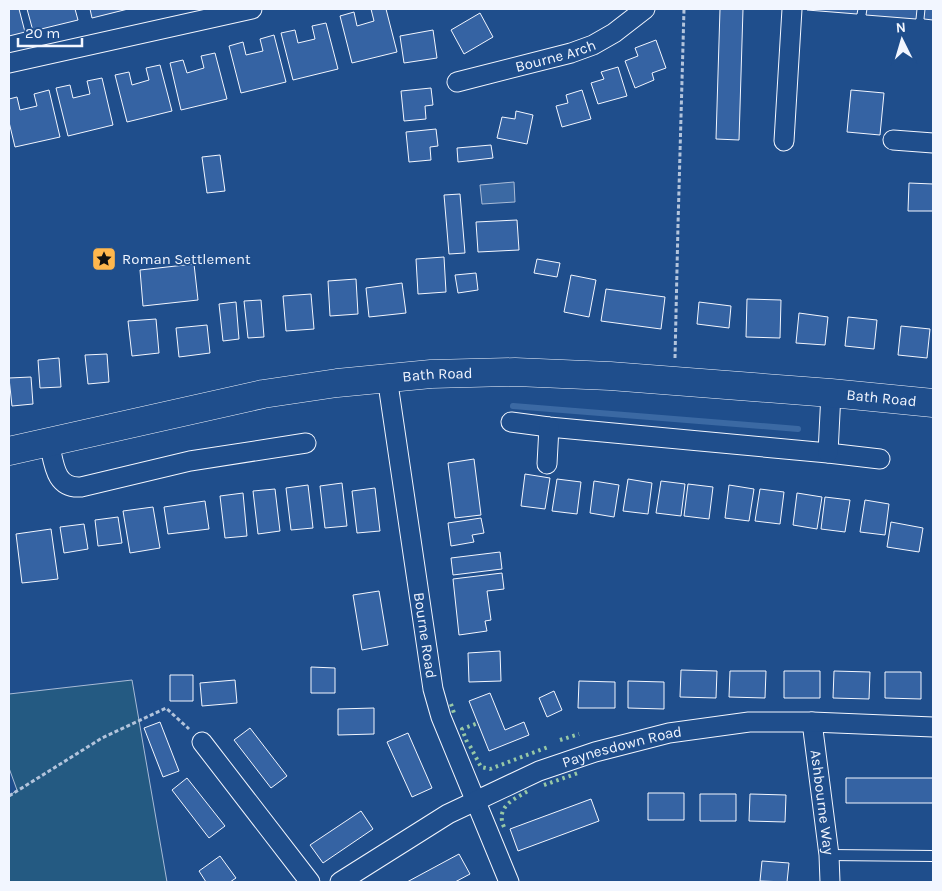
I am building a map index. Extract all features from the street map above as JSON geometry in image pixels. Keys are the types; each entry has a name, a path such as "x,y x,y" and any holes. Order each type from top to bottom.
{"main road":[{"name":"Bath Road","path":"9,451 263,394 387,377 431,374 514,372 610,376 933,403"}],"street":[{"path":"9,63 252,9"},
{"name":"Bourne Arch","path":"457,82 570,53 593,45 614,34 645,9"},
{"path":"784,141 792,9"},
{"path":"893,140 933,143"},
{"name":"Bourne Road","path":"387,377 433,689 441,717 510,882"},
{"name":"Bath Road","path":"828,453 831,393"},
{"path":"511,422 880,459"},
{"path":"547,464 549,427"},
{"path":"49,442 58,477 66,485 74,488 190,461 306,443"},
{"name":"Paynesdown Road","path":"340,882 448,814 539,771 595,752 669,734 749,722 812,722 933,727"},
{"name":"Ashbourne Way","path":"812,722 829,855 830,882"},
{"path":"202,742 310,882"}],"lane":[{"path":"829,855 933,856"}],"path":[{"path":"675,381 684,9"},
{"path":"9,796 102,738 166,708 202,742"}],"shaded area":[{"path":"514,182 515,202 482,204 480,185"},
{"path":"132,680 167,882 9,882 9,796 17,790 9,768 9,694"}],"building":[{"path":"9,9 19,9 25,32 9,36"},
{"path":"27,9 75,9 78,20 33,31"},
{"path":"90,9 128,9 92,18"},
{"path":"371,9 386,9 397,52 352,63 340,16 354,12 357,26 374,21"},
{"path":"720,9 743,9 739,140 716,139"},
{"path":"807,9 858,9 857,14"},
{"path":"867,9 917,9 916,19 866,15"},
{"path":"925,9 933,9 933,20 924,19"},
{"path":"480,13 493,37 464,54 451,30"},
{"path":"326,23 338,69 293,80 281,33 295,30 298,43 315,39 312,26"},
{"path":"433,30 437,58 404,63 400,36"},
{"path":"274,35 286,82 241,93 229,46 243,42 246,55 263,51 260,39"},
{"path":"656,40 666,68 652,73 654,80 635,88 625,61 638,56 635,48"},
{"path":"215,53 227,99 181,110 170,63 183,60 187,73 204,68 201,56"},
{"path":"160,65 172,111 127,122 115,75 129,72 132,85 149,80 146,68"},
{"path":"618,67 627,96 598,104 591,83 604,79 601,72"},
{"path":"102,78 113,125 68,136 56,88 70,85 73,98 90,94 87,81"},
{"path":"431,88 433,105 425,106 426,119 404,121 401,91"},
{"path":"49,90 60,137 15,147 9,122 9,99 17,97 20,110 37,106 34,94"},
{"path":"582,90 591,119 562,127 556,106 568,103 566,95"},
{"path":"851,90 884,93 880,135 847,132"},
{"path":"516,111 533,115 527,144 497,138 502,117 515,119"},
{"path":"436,129 438,146 430,147 431,160 409,162 406,132"},
{"path":"491,145 493,158 458,162 457,148"},
{"path":"220,155 225,191 207,193 202,157"},
{"path":"909,183 933,184 933,211 908,211"},
{"path":"460,194 465,253 449,254 444,195"},
{"path":"517,220 519,250 478,252 476,222"},
{"path":"444,257 446,292 418,294 416,259"},
{"path":"537,259 560,263 557,277 534,273"},
{"path":"194,264 198,300 143,306 140,270"},
{"path":"476,273 478,290 458,293 455,275"},
{"path":"571,275 596,280 589,317 564,312"},
{"path":"356,279 358,314 330,316 328,281"},
{"path":"402,283 406,313 369,317 366,288"},
{"path":"606,289 665,297 661,329 601,321"},
{"path":"311,294 314,329 286,331 283,296"},
{"path":"747,299 781,300 780,338 746,337"},
{"path":"261,300 264,337 248,338 244,301"},
{"path":"236,302 239,339 223,341 219,304"},
{"path":"699,302 731,306 729,328 697,324"},
{"path":"799,313 828,317 825,345 796,343"},
{"path":"848,317 877,320 874,349 845,346"},
{"path":"156,319 159,353 132,356 128,321"},
{"path":"207,325 210,353 179,357 176,328"},
{"path":"901,326 930,329 927,358 898,355"},
{"path":"107,354 109,382 88,384 85,355"},
{"path":"59,358 61,387 40,388 38,360"},
{"path":"31,377 33,404 12,406 9,378"},
{"path":"474,459 481,515 455,518 448,463"},
{"path":"525,474 550,478 545,509 521,506"},
{"path":"557,479 581,482 577,514 552,511"},
{"path":"628,479 652,483 648,514 623,511"},
{"path":"594,481 619,485 614,517 590,513"},
{"path":"661,481 685,484 681,516 656,513"},
{"path":"342,483 347,526 325,528 320,486"},
{"path":"688,484 713,487 709,519 684,516"},
{"path":"308,485 313,528 291,530 286,488"},
{"path":"729,485 754,489 749,521 725,518"},
{"path":"375,488 380,531 357,533 352,491"},
{"path":"275,489 280,531 258,534 253,491"},
{"path":"760,489 784,492 780,524 755,521"},
{"path":"243,493 247,536 225,538 220,496"},
{"path":"797,493 822,497 817,529 793,525"},
{"path":"825,497 850,500 845,532 821,529"},
{"path":"865,500 889,504 885,535 860,532"},
{"path":"205,501 209,529 168,534 164,507"},
{"path":"153,507 160,548 130,553 123,511"},
{"path":"118,517 122,543 98,546 95,520"},
{"path":"481,518 484,533 472,535 474,542 451,546 448,523"},
{"path":"891,522 923,528 919,552 887,547"},
{"path":"84,524 88,549 64,553 60,527"},
{"path":"51,529 58,579 22,583 16,534"},
{"path":"500,552 502,569 453,575 451,558"},
{"path":"502,573 504,589 487,591 491,620 485,621 487,631 459,635 453,579"},
{"path":"379,591 388,645 362,650 353,595"},
{"path":"500,651 501,681 469,682 468,653"},
{"path":"311,667 335,668 335,693 311,693"},
{"path":"681,670 717,671 716,698 680,697"},
{"path":"730,671 766,671 765,698 729,697"},
{"path":"784,671 820,671 820,698 784,698"},
{"path":"834,671 870,672 869,699 833,698"},
{"path":"885,672 921,672 921,699 885,698"},
{"path":"170,675 193,675 193,701 170,701"},
{"path":"235,680 237,703 202,706 200,683"},
{"path":"579,681 615,682 615,708 578,708"},
{"path":"628,681 664,682 664,709 628,708"},
{"path":"554,691 562,710 547,717 539,698"},
{"path":"490,693 505,730 524,722 529,735 489,751 469,701"},
{"path":"374,708 374,734 338,735 338,709"},
{"path":"160,722 179,771 163,777 144,728"},
{"path":"250,728 287,776 271,788 234,740"},
{"path":"408,733 432,788 412,797 387,742"},
{"path":"187,778 225,826 209,838 172,790"},
{"path":"846,778 933,778 933,803 846,803"},
{"path":"648,793 684,793 684,820 648,820"},
{"path":"700,794 736,794 736,821 700,821"},
{"path":"750,794 786,795 785,822 749,821"},
{"path":"591,799 599,821 518,851 510,829"},
{"path":"361,811 373,829 323,863 310,845"},
{"path":"459,854 470,874 455,882 407,882"},
{"path":"220,856 236,878 230,882 206,882 199,871"},
{"path":"762,861 789,863 787,882 760,881"}],"waterway":[{"path":"513,406 798,429"}],"hedge":[{"path":"451,704 455,716"},
{"path":"467,742 462,729 478,723"},
{"path":"560,740 579,734"},
{"path":"470,746 481,767 490,769 548,747"},
{"path":"544,785 578,773"},
{"path":"504,827 502,814 507,804 528,791"}],"place":[{"name":"Roman Settlement","path":"104,259"}]}
